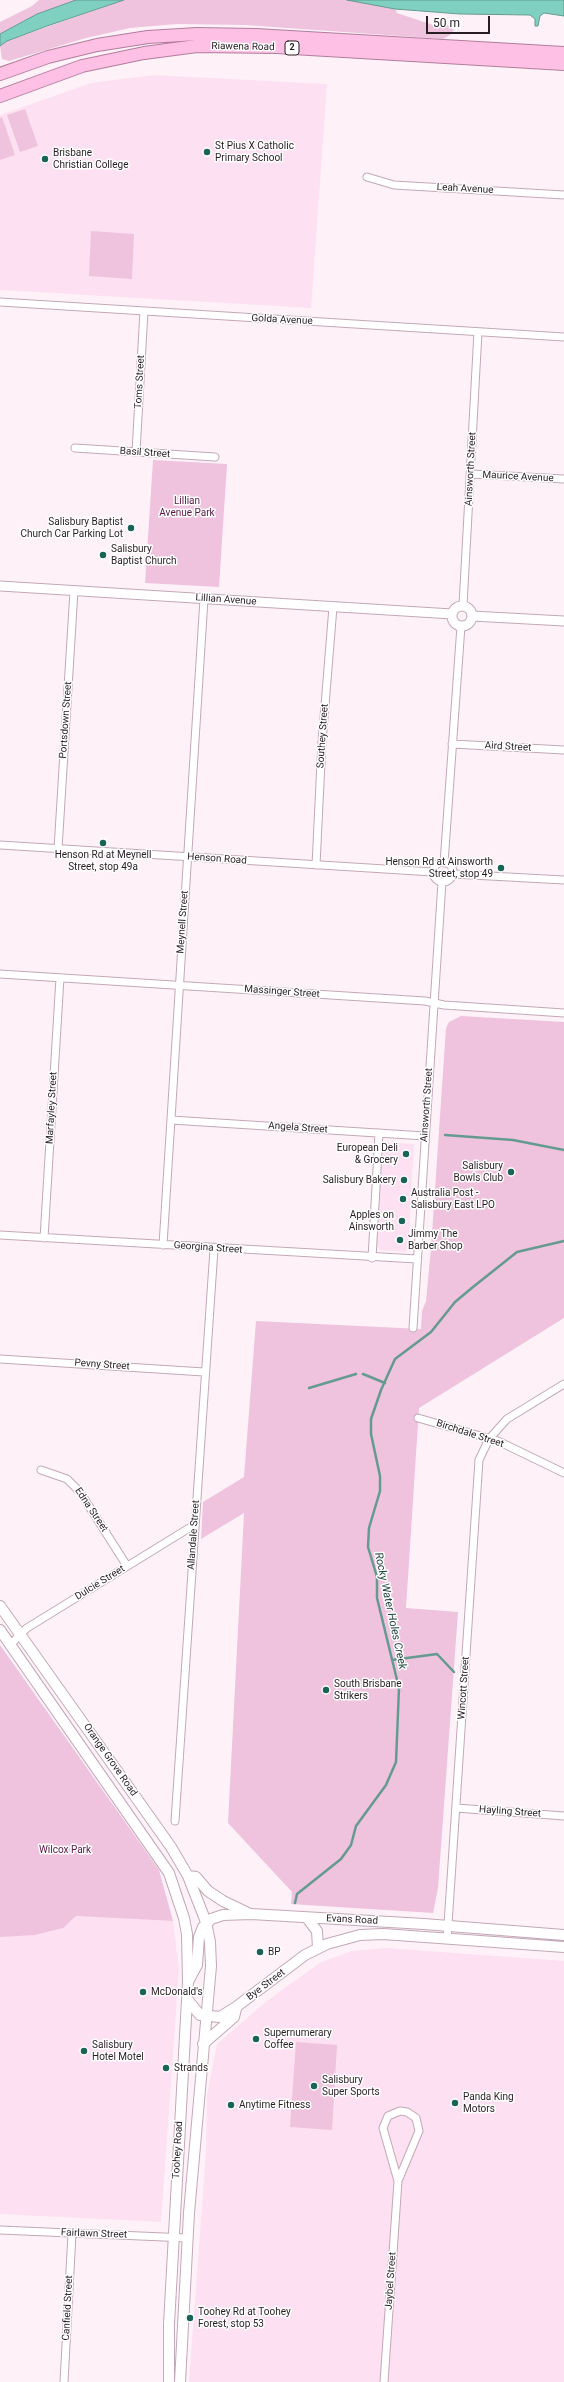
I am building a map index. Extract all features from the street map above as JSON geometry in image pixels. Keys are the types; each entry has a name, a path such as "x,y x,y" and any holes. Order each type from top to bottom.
{"highway":[{"name":"Riawena Road","path":"0,74 68,51 123,41 184,35 256,35 564,53"},
{"name":"Riawena Road","path":"0,96 82,66 144,53 197,46 276,47 564,64"}],"main road":[{"name":"Orange Grove Road","path":"0,1606 171,1847 188,1876 206,1922"},
{"name":"Orange Grove Road","path":"0,1630 169,1873 184,1918"},
{"path":"188,1876 196,1877 218,1897 251,1914"},
{"name":"Evans Road","path":"206,1922 223,1915 251,1914 564,1935"},
{"name":"Toohey Road","path":"169,2382 169,2324 173,2237 188,1982 187,1934 184,1918"},
{"path":"307,1918 317,1931 318,1948"},
{"path":"188,1982 197,1964 200,1932 206,1922"},
{"name":"Toohey Road","path":"180,2382 187,2238 211,1953 206,1922"},
{"name":"Evans Road","path":"350,1937 383,1934 564,1947"},
{"name":"Bye Street","path":"206,2017 220,2017 318,1948 350,1937"},
{"path":"187,1999 196,2012 206,2017"},
{"path":"203,2044 234,2017 236,2007"}],"street":[{"name":"Leah Avenue","path":"367,177 394,185 564,195"},
{"name":"Golda Avenue","path":"0,302 564,336"},
{"name":"Toms Street","path":"136,452 144,311"},
{"name":"Ainsworth Street","path":"463,605 478,332"},
{"name":"Basil Street","path":"75,448 215,457"},
{"name":"Maurice Avenue","path":"471,474 564,480"},
{"name":"Lillian Avenue","path":"0,586 452,614"},
{"name":"Portsdown Street","path":"58,849 74,591"},
{"name":"Meynell Street","path":"163,1245 204,599"},
{"path":"463,605 471,610 472,616 470,622 461,626 453,621 452,614 457,607 463,605"},
{"name":"Southey Street","path":"316,865 322,742 333,607"},
{"path":"472,616 564,621"},
{"path":"444,863 461,626"},
{"name":"Aird Street","path":"452,744 564,750"},
{"name":"Henson Road","path":"0,845 434,872"},
{"path":"444,863 452,867 453,874 451,879 442,882 435,878 434,872 436,866 444,863"},
{"path":"453,874 564,880"},
{"name":"Ainsworth Street","path":"413,1328 442,882"},
{"name":"Massinger Street","path":"0,974 564,1013"},
{"name":"Marfayley Street","path":"44,1238 60,978"},
{"name":"Angela Street","path":"171,1120 425,1136"},
{"path":"372,1258 379,1133"},
{"name":"Georgina Street","path":"0,1235 214,1249 372,1258 417,1259"},
{"name":"Allandale Street","path":"175,1821 204,1372 214,1249"},
{"name":"Pevny Street","path":"0,1359 204,1372"},
{"name":"Wincott Street","path":"447,1939 478,1470 483,1450 489,1439 507,1419 564,1384"},
{"name":"Birchdale Street","path":"418,1418 489,1439 564,1473"},
{"name":"Edna Street","path":"41,1470 67,1479 80,1492 127,1566"},
{"name":"Dulcie Street","path":"10,1646 20,1634 194,1525"},
{"name":"Hayling Street","path":"456,1808 564,1816"},
{"name":"Jaybel Street","path":"384,2382 398,2181 420,2131 416,2118 407,2112 400,2111 388,2116 383,2128 398,2181"},
{"name":"Fairlawn Street","path":"0,2230 187,2238"},
{"name":"Canfield Street","path":"64,2382 72,2234"}],"shaded area":[{"path":"76,0 124,0 47,26 7,41 0,46 0,34 37,14"},
{"path":"347,0 564,0 564,16 544,13 540,16 538,26 535,26 535,19 530,15 460,14 395,9"},
{"name":"St Pius X Catholic Primary School","path":"154,75 327,84 311,308 0,290 0,115 91,83"},
{"path":"383,1142 414,1144 408,1250 404,1252 380,1250 376,1244"},
{"path":"0,1912 173,1921 179,1970 161,2222 0,2214"},
{"path":"387,1948 564,1961 564,2382 189,2382 206,2152 207,2095 217,2044 268,2000 321,1962 352,1951"}],"green space":[{"path":"39,0 76,0 37,14 0,34 0,22 32,6"},
{"path":"124,0 347,0 395,9 397,13 433,25 445,23 454,30 450,35 443,39 245,25 177,24 130,28 86,38 9,61 2,59 0,46 7,41"},
{"path":"25,109 38,146 20,152 7,115"},
{"path":"2,117 15,155 0,160 0,118"},
{"path":"91,231 134,234 132,279 89,276"},
{"name":"Lillian Avenue Park","path":"153,460 227,464 219,587 145,583"},
{"path":"461,1016 564,1022 564,1318 419,1408 406,1608 458,1612 438,1888 433,1913 291,1904 292,1892 228,1823 244,1513 201,1539 203,1502 244,1477 256,1321 421,1329 422,1311 426,1301 431,1248 446,1028 449,1022"},
{"name":"Wilcox Park","path":"0,1645 159,1870 173,1921 76,1916 63,1928 35,1935 0,1937"},
{"name":"Salisbury Super Sports","path":"296,2042 337,2045 332,2130 290,2127"}],"waterway":[{"path":"445,1135 513,1140 564,1150"},
{"name":"Rocky Water Holes Creek","path":"295,1903 297,1894 341,1859 351,1845 356,1826 386,1785 396,1762 399,1688 377,1598 377,1577 368,1547 369,1528 380,1491 380,1476 371,1434 371,1419 381,1390 395,1359 431,1332 455,1302 473,1287 517,1252 564,1241"},
{"path":"309,1388 356,1374"},
{"path":"363,1374 385,1383"},
{"path":"392,1660 437,1654 454,1672"}],"place":[{"name":"St Pius X Catholic Primary School","path":"207,152"},
{"name":"Brisbane Christian College","path":"45,159"},
{"name":"Salisbury Baptist Church Car Parking Lot","path":"131,528"},
{"name":"Salisbury Baptist Church","path":"103,555"},
{"name":"Henson Rd at Meynell Street, stop 49a","path":"103,843"},
{"name":"Henson Rd at Ainsworth Street, stop 49","path":"501,868"},
{"name":"European Deli & Grocery","path":"406,1154"},
{"name":"Salisbury Bowls Club","path":"511,1172"},
{"name":"Salisbury Bakery","path":"404,1180"},
{"name":"Australia Post - Salisbury East LPO","path":"403,1199"},
{"name":"Apples on Ainsworth","path":"402,1221"},
{"name":"Jimmy The Barber Shop","path":"400,1240"},
{"name":"South Brisbane Strikers","path":"326,1690"},
{"name":"BP","path":"260,1952"},
{"name":"McDonald's","path":"143,1992"},
{"name":"Supernumerary Coffee","path":"256,2039"},
{"name":"Salisbury Hotel Motel","path":"84,2051"},
{"name":"Strands","path":"166,2068"},
{"name":"Salisbury Super Sports","path":"314,2086"},
{"name":"Panda King Motors","path":"455,2103"},
{"name":"Anytime Fitness","path":"231,2105"},
{"name":"Toohey Rd at Toohey Forest, stop 53","path":"190,2318"}]}
